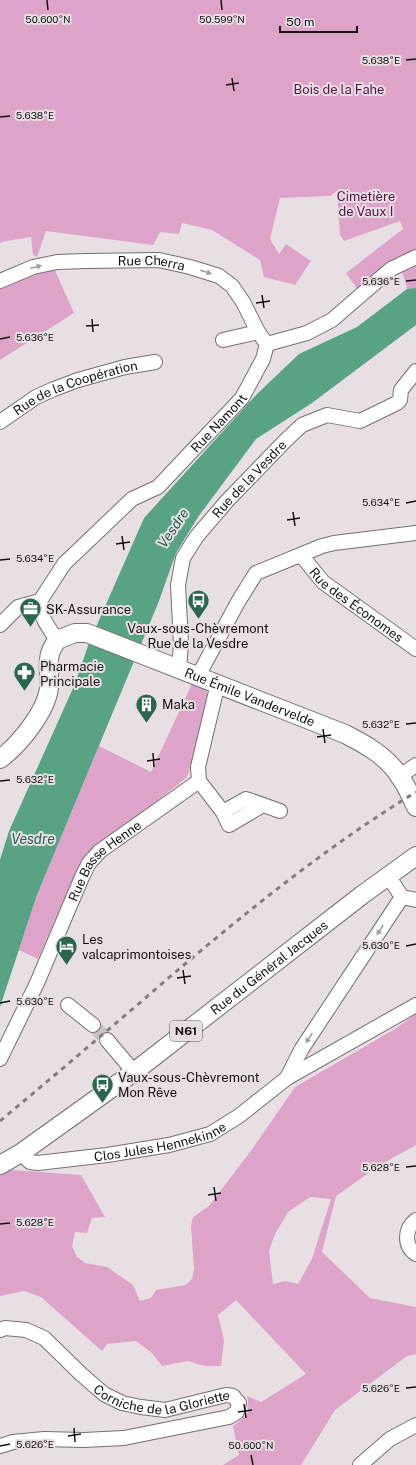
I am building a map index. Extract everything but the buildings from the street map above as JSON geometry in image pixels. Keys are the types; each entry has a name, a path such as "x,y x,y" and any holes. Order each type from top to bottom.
{"main road":[{"name":"Rue Émile Vandervelde","path":"57,640 75,633 87,634 218,683 345,734 364,743 382,757 400,776 416,807"},
{"path":"0,759 18,742 43,709 49,687 50,654 57,640"},
{"name":"Rue du Général Jacques","path":"2,1164 21,1153 134,1072 362,895 416,856"}],"street":[{"path":"267,344 307,333 332,320 391,270 416,257"},
{"name":"Rue Cherra","path":"0,281 34,267 57,262 159,260 190,267 219,276 232,286 243,302 258,332 267,344"},
{"path":"223,340 258,332"},
{"name":"Rue Namont","path":"40,601 64,564 132,500 158,487 242,398 264,359 267,344"},
{"name":"Rue de la Coopération","path":"0,422 36,397 54,388 125,367 155,362"},
{"name":"Rue de la Vesdre","path":"179,669 181,644 178,585 183,558 197,536 226,501 302,425 327,416 360,421 398,403 400,400 401,390 416,371"},
{"name":"Rue des Économes","path":"198,676 238,602 256,574 322,546 334,543 416,533"},
{"name":"Rue des Économes","path":"301,555 323,582 416,649"},
{"path":"0,625 18,608 40,601 40,610 44,620 57,640"},
{"path":"218,683 198,767 199,781 223,812 246,799 280,811"},
{"path":"400,776 416,764"},
{"name":"Rue Basse Henne","path":"0,1059 37,983 89,863 100,852 199,781"},
{"path":"388,876 402,897 416,900"},
{"name":"Clos Jules Hennekinne","path":"287,1078 301,1050 402,897"},
{"path":"68,1005 93,1025"},
{"name":"Clos Jules Hennekinne","path":"21,1153 30,1162 38,1163 108,1155 191,1140 210,1134 239,1116 287,1078 416,1005"},
{"path":"107,1040 134,1072"},
{"path":"416,1220 407,1231 407,1240 412,1251 416,1254"},
{"name":"Corniche de la Gloriette","path":"0,1330 5,1328 26,1330 44,1338 104,1394 122,1403 141,1408 165,1410 226,1395 233,1396 239,1404 237,1412 229,1417 124,1438 84,1440 44,1439 12,1442 0,1446"},
{"path":"360,1465 390,1440 416,1425"}],"green space":[{"path":"0,0 416,0 416,288 407,289 402,271 358,290 346,273 403,229 400,221 344,241 340,235 337,191 330,196 280,198 270,239 279,254 286,244 311,261 295,285 264,277 260,260 212,230 182,223 179,234 160,232 153,245 46,231 37,257 33,255 31,237 1,242 0,244"},
{"path":"54,268 74,313 0,360 0,287"},
{"path":"192,684 206,689 208,697 189,772 186,778 83,859 74,876 38,959 19,950 37,895 99,746 151,772"},
{"path":"416,1014 416,1145 380,1165 336,1196 322,1252 370,1298 416,1307 416,1354 407,1356 335,1410 301,1465 223,1465 239,1455 233,1426 244,1417 248,1411 247,1396 261,1402 306,1374 236,1300 218,1315 224,1340 221,1366 205,1366 188,1361 162,1366 152,1353 136,1341 107,1344 102,1351 41,1297 24,1291 0,1296 0,1175 11,1170 81,1175 105,1217 92,1218 87,1233 75,1232 72,1246 77,1257 85,1263 107,1267 133,1285 140,1301 151,1298 156,1290 186,1285 192,1279 194,1269 191,1226 193,1217 209,1206 253,1148 295,1087 395,1029","holes":["310,1197 331,1199 312,1259 298,1284 285,1281 273,1284 269,1251 275,1234 288,1212"]}],"water":[{"name":"Vesdre","path":"416,288 416,325 312,403 256,439 198,517 176,553 159,601 37,895 0,1007 0,860 9,831 74,686 89,643 144,518 257,394 299,354 357,327 407,289"}],"tunnel":[{"path":"93,1025 107,1040"}],"railway":[{"path":"0,1121 275,890 344,839 416,792"}],"place":[{"name":"Vaux-sous-Chèvremont Rue de la Vesdre","path":"198,620"},
{"name":"SK-Assurance","path":"30,628"},
{"name":"Pharmacie Principale","path":"24,692"},
{"name":"Maka","path":"146,724"},
{"name":"Les valcaprimontoises","path":"67,966"},
{"name":"Vaux-sous-Chèvremont Mon Rêve","path":"102,1104"}],"park label":[{"name":"Bois de la Fahe","path":"339,89"},
{"name":"Cimetière de Vaux I","path":"366,204"}]}
